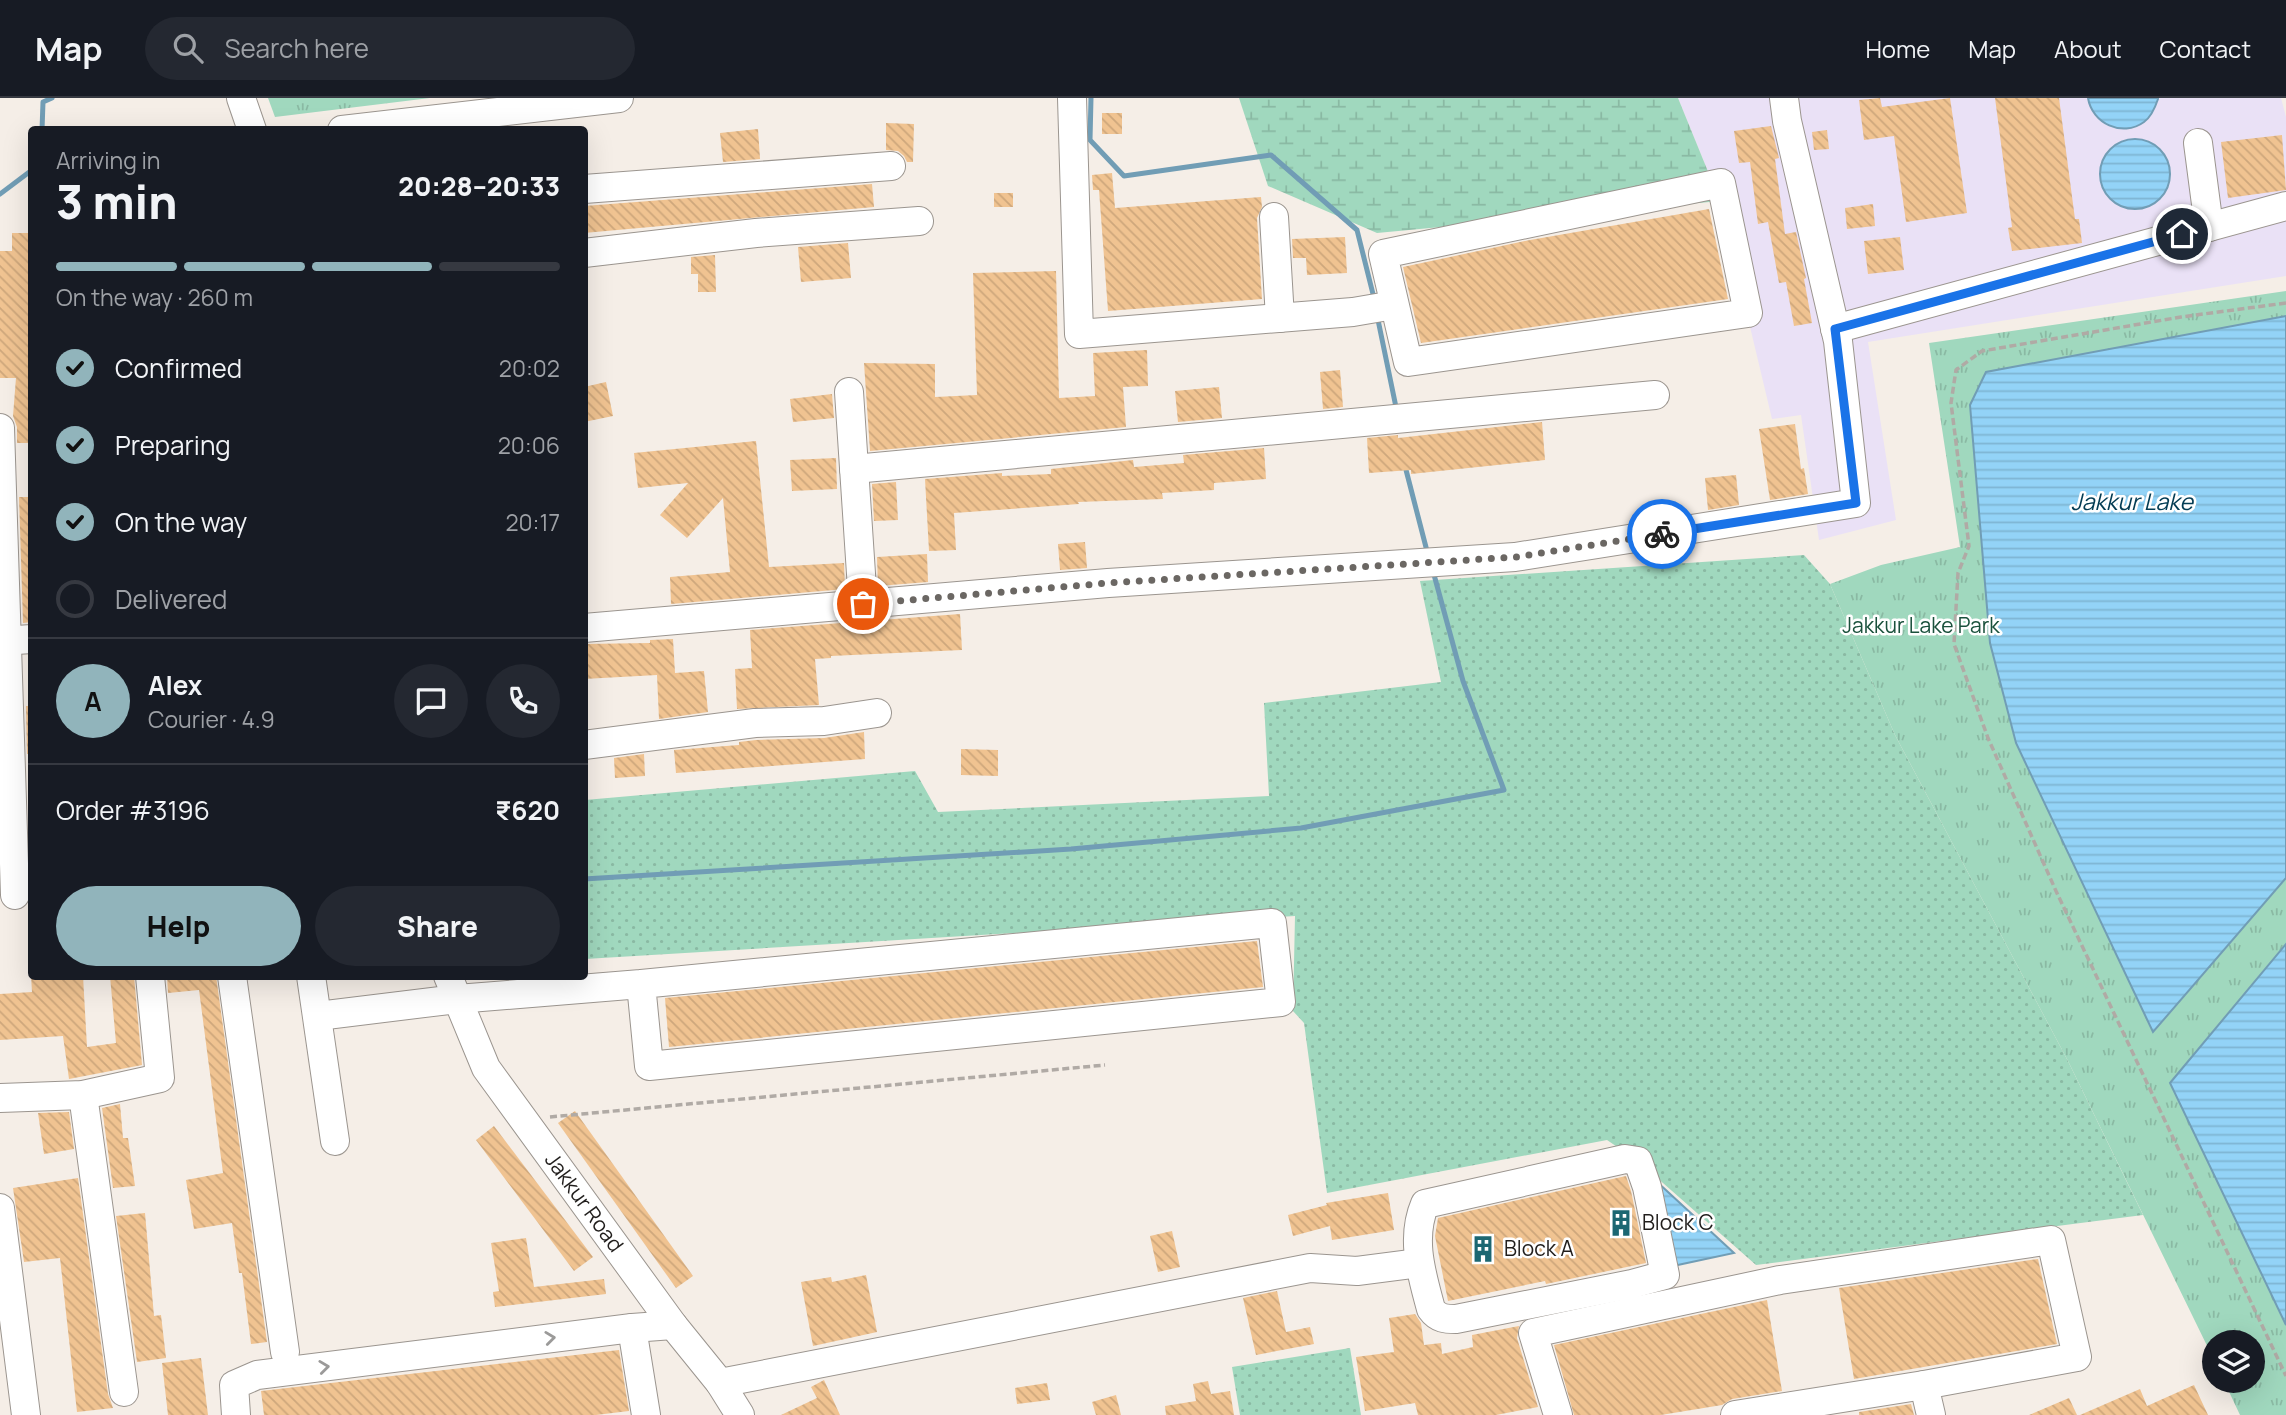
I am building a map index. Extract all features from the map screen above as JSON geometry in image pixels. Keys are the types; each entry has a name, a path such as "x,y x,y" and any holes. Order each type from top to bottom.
{"street":[{"path":"241,98 251,126"},
{"path":"377,126 620,98"},
{"path":"1072,98 1079,334 1382,307"},
{"path":"588,628 1108,583 1516,557 1856,503 1835,329 1784,98"},
{"path":"2198,143 2209,227"},
{"path":"588,189 891,166"},
{"path":"1721,183 1748,313 1408,362 1382,307 1383,254 1721,183"},
{"path":"1835,329 2286,206"},
{"path":"1274,218 1280,318"},
{"path":"588,253 757,233 919,221"},
{"path":"849,392 863,604"},
{"path":"854,469 1655,395"},
{"path":"0,428 13,640 15,895"},
{"path":"588,744 755,723 824,721 877,713"},
{"path":"318,1016 452,988 641,984 1272,923 1281,1002 649,1066 641,984"},
{"path":"0,1098 83,1096 160,1077 150,980"},
{"path":"233,980 285,1352"},
{"path":"312,980 335,1141"},
{"name":"Jakkur Road","path":"452,988 486,1068 673,1325 720,1383 740,1415"},
{"path":"83,1096 124,1392"},
{"path":"1625,1159 1638,1161 1647,1187 1665,1275 1532,1305 1445,1320 1435,1315 1431,1309 1419,1263 1421,1214 1425,1205 1625,1159"},
{"path":"0,1208 26,1415"},
{"path":"1558,1415 1533,1333 1780,1280 2051,1240 2077,1357 1735,1415"},
{"path":"720,1383 1310,1268 1357,1271 1419,1263"},
{"path":"236,1415 234,1385 257,1375 673,1325"},
{"path":"632,1328 646,1415"},
{"path":"1924,1385 1931,1415"}],"path":[{"path":"2286,303 2181,317 1982,351 1956,370 1951,403 1969,546 1958,573 1954,644 1988,738 2056,891 2286,1376"},
{"path":"524,1119 1105,1065"}],"shaded area":[{"path":"1678,98 2281,98 2286,117 2286,276 1868,342 1896,520 1819,540 1801,415 1772,419 1720,201"}],"green space":[{"path":"268,98 430,98 275,117"},
{"path":"1239,98 1678,98 1720,201 1377,233 1268,186"},
{"name":"Jakkur Lake Park","path":"2286,291 2286,316 1986,372 1990,643 2016,743 2153,1032 2286,878 2286,944 2170,1083 2286,1325 2286,1415 2240,1415 2230,1393 2265,1393 2265,1330 2202,1330 2202,1335 2068,1061 1895,735 1830,584 1881,565 1960,547 1929,343"},
{"path":"1804,555 1830,584 1895,735 2068,1061 2143,1215 1756,1265 1638,1161 1607,1140 1327,1193 1304,1023 1293,1011 1295,916 588,959 588,800 915,771 938,812 1269,796 1264,703 1441,682 1420,581"},
{"path":"1350,1348 1361,1415 1240,1415 1232,1367"}],"water":[{"path":"2088,98 2158,99 2146,120 2127,129 2102,121 2095,115"},
{"path":"2135,139 2160,149 2170,174 2160,199 2135,209 2110,199 2100,174 2110,149"},
{"name":"Jakkur Lake","path":"2286,316 2286,878 2153,1032 2016,743 1990,643 1970,405 1986,372"},
{"path":"2286,944 2286,1325 2170,1083"},
{"path":"1655,1180 1734,1253 1673,1266"}],"building":[{"path":"1880,98 1882,107 1950,98 1967,213 1906,222 1894,136 1864,140 1859,100"},
{"path":"1995,98 2059,98 2075,219 2079,219 2082,243 2012,251 2008,228 2012,227"},
{"path":"1102,113 1122,113 1122,134 1102,134"},
{"path":"886,123 914,124 913,162 907,162 898,151 886,150"},
{"path":"1771,126 1779,158 1775,159 1785,234 1796,232 1812,323 1794,326 1786,282 1779,283 1768,222 1758,224 1750,162 1739,163 1734,131"},
{"path":"758,129 760,159 723,162 720,133"},
{"path":"1827,130 1829,149 1814,150 1812,132"},
{"path":"2282,135 2286,190 2228,198 2221,142"},
{"path":"1112,173 1115,208 1261,197 1262,207 1257,218 1262,299 1108,311 1099,190 1093,190 1092,175"},
{"path":"872,184 874,207 588,233 588,206"},
{"path":"994,193 1013,193 1013,207 994,207"},
{"path":"1873,204 1875,226 1847,229 1845,208"},
{"path":"1709,209 1728,299 1421,343 1403,267 1530,240"},
{"path":"12,233 28,233 28,443 17,443 17,427 13,416 16,378 0,378 0,251 12,251"},
{"path":"1345,237 1347,273 1307,275 1306,258 1293,258 1292,239"},
{"path":"1900,237 1904,270 1868,274 1864,241"},
{"path":"848,243 851,278 801,282 798,247"},
{"path":"715,255 716,292 698,292 698,274 691,274 691,257"},
{"path":"1056,271 1059,398 1095,396 1093,353 1147,350 1148,386 1123,387 1126,427 870,451 864,363 935,364 935,397 977,395 973,273"},
{"path":"1340,370 1343,407 1323,409 1320,372"},
{"path":"606,382 613,416 588,421 588,386"},
{"path":"1219,387 1222,418 1178,422 1175,391"},
{"path":"832,394 834,418 793,422 790,399"},
{"path":"1542,422 1545,460 1411,474 1411,470 1369,473 1367,438 1398,435 1398,438"},
{"path":"1795,424 1801,469 1804,468 1808,494 1770,500 1759,429"},
{"path":"756,441 769,567 844,563 845,589 671,604 670,577 730,572 723,498 687,538 660,515 688,483 638,488 634,453"},
{"path":"1264,448 1266,479 1214,483 1214,490 1162,493 1163,499 1078,502 1079,504 954,513 956,550 929,551 925,479 1002,473 1002,476 1051,474 1051,469 1133,460 1134,467 1184,463 1183,455"},
{"path":"836,458 837,489 792,491 790,460"},
{"path":"1736,475 1739,505 1708,510 1705,478"},
{"path":"896,482 898,520 874,521 872,484"},
{"path":"19,497 28,497 28,622 23,623"},
{"path":"1085,542 1087,568 1060,570 1058,544"},
{"path":"927,554 928,582 878,586 877,557"},
{"path":"960,614 962,650 815,659 819,705 737,709 735,669 752,668 750,630"},
{"path":"673,639 675,673 704,671 708,712 659,719 657,675 588,679 588,644 650,643 650,640"},
{"path":"26,706 28,706 28,754"},
{"path":"864,732 865,759 676,773 674,750 739,745 739,742 756,740 824,738"},
{"path":"961,749 998,750 998,776 961,775"},
{"path":"644,754 645,776 615,778 614,758"},
{"path":"1257,941 1263,987 669,1047 665,998"},
{"path":"31,980 83,980 87,1047 116,1043 110,980 134,980 142,1065 69,1079 63,1036 0,1040 0,994 32,992"},
{"path":"167,980 217,980 267,1342 251,1344 242,1273 239,1273 232,1223 194,1229 186,1180 223,1173 199,990 168,993"},
{"path":"120,1104 123,1138 128,1138 135,1186 113,1188 102,1108"},
{"path":"575,1111 693,1276 676,1288 558,1123"},
{"path":"69,1112 74,1149 44,1154 38,1113"},
{"path":"494,1126 593,1257 574,1271 476,1140"},
{"path":"1626,1176 1646,1263 1448,1301 1435,1236 1438,1218"},
{"path":"78,1178 108,1394 113,1408 77,1412 60,1258 24,1262 13,1188"},
{"path":"1388,1193 1394,1230 1332,1240 1330,1226 1293,1236 1288,1215 1327,1205 1326,1203"},
{"path":"145,1213 154,1316 161,1315 166,1358 137,1362 116,1216"},
{"path":"1172,1231 1180,1267 1158,1272 1150,1236"},
{"path":"526,1238 534,1287 604,1279 606,1294 495,1307 493,1292 499,1291 491,1243"},
{"path":"2038,1259 2057,1344 1854,1379 1839,1288"},
{"path":"866,1275 877,1332 813,1346 801,1282 831,1277 832,1282"},
{"path":"1277,1291 1286,1332 1310,1327 1314,1344 1256,1355 1243,1298"},
{"path":"1767,1300 1782,1391 1661,1415 1574,1415 1554,1345"},
{"path":"1415,1314 1421,1323 1424,1345 1441,1343 1442,1354 1473,1347 1472,1335 1519,1326 1517,1338 1538,1407 1496,1415 1418,1415 1415,1403 1365,1411 1356,1357 1394,1352 1389,1318"},
{"path":"619,1350 629,1411 596,1415 264,1415 261,1391"},
{"path":"201,1358 208,1415 168,1415 162,1363"},
{"path":"824,1380 840,1415 781,1415 817,1398 811,1387"},
{"path":"1208,1381 1211,1394 1230,1391 1234,1415 1166,1415 1165,1406 1196,1401 1193,1384"},
{"path":"1047,1383 1050,1400 1017,1404 1015,1388"},
{"path":"2194,1385 2208,1415 2080,1415 2140,1389 2147,1406"},
{"path":"1116,1395 1121,1415 1096,1415 1092,1402"},
{"path":"2069,1398 2077,1415 2029,1415"},
{"path":"1911,1404 1914,1415 1859,1415 1859,1412"}],"waterway":[{"path":"42,126 43,102 52,98"},
{"path":"1091,98 1090,140 1124,176 1271,155 1357,230 1374,298"},
{"path":"0,194 28,173"},
{"path":"1377,315 1397,412"},
{"path":"1405,466 1428,555"},
{"path":"588,879 1071,849 1301,828 1504,790 1463,681 1433,571"}],"way so far":[{"path":"863,604 1108,583 1516,557 1662,534"}],"place":[{"name":"Block C","path":"1621,1223"},
{"name":"Block A","path":"1483,1249"}],"route":[{"path":"1662,534 1856,503 1835,329 2182,234"}]}
